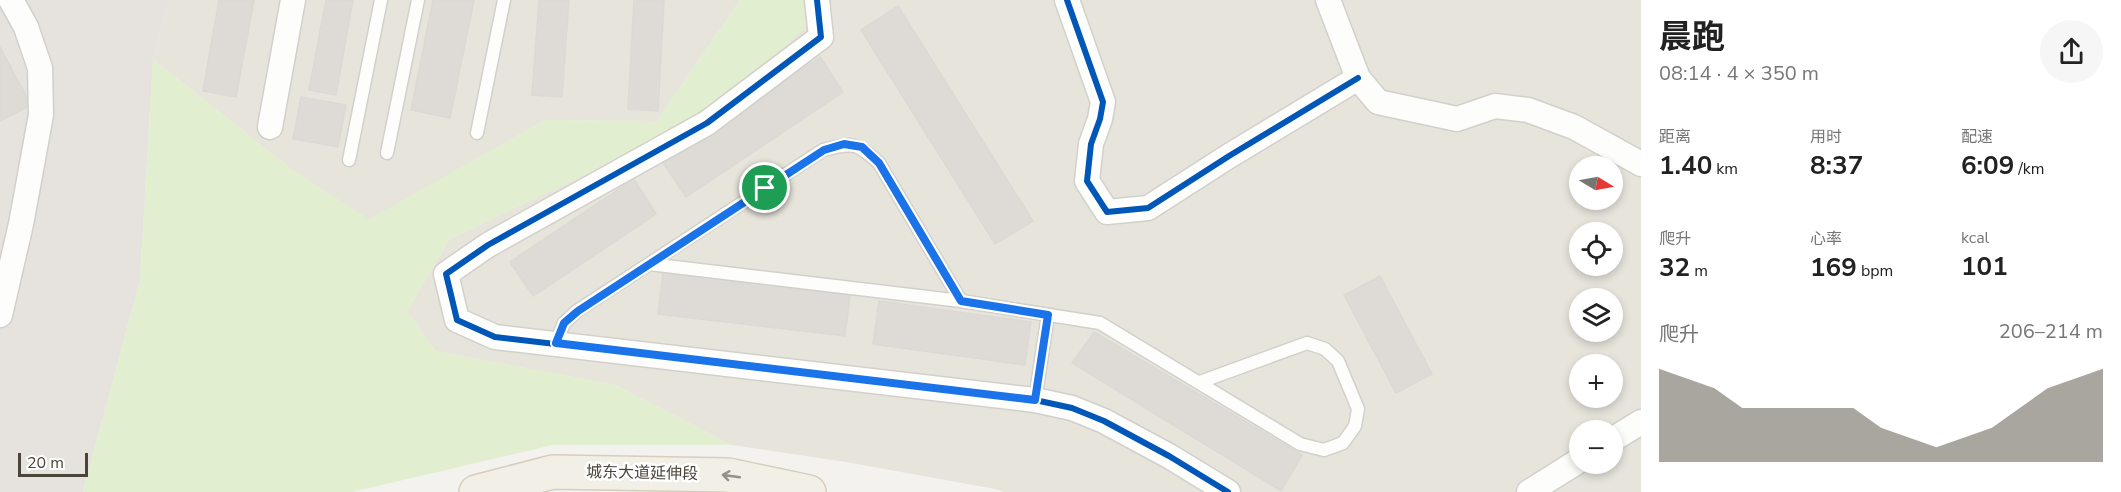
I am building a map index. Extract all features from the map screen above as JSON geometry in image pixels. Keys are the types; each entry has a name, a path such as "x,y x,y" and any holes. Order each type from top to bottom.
{"main road":[{"name":"城东大道延伸段","path":"476,492 553,472 728,475 809,492"},
{"name":"城东大道延伸段","path":"539,492 548,489 619,492"}],"street":[{"path":"0,315 4,280 21,224 40,115 40,68 26,27 11,0"},
{"path":"270,127 292,0"},
{"path":"817,0 821,37 707,123 488,245 446,274 457,320 495,337 1035,400 1072,408 1104,421 1169,456 1228,492"},
{"path":"1067,0 1103,102 1091,144 1087,181 1107,212 1148,208 1358,78"},
{"path":"1334,2 1358,78 1378,102 1457,119 1495,106 1528,110 1574,127 1641,164"},
{"path":"1623,433 1641,422"},
{"path":"1529,492 1569,467"}],"lane":[{"path":"349,160 381,0"},
{"path":"387,153 418,0"},
{"path":"477,133 504,0"},
{"path":"556,343 564,323 578,311 824,150 844,144 862,147 879,163 961,301"},
{"path":"649,264 961,301 1100,322 1300,444 1324,450 1342,443 1355,426 1358,409 1338,361 1324,349 1307,344 1200,382"},
{"path":"1035,400 1048,315"}],"shaded area":[{"path":"0,0 169,0 153,59 140,280 83,492 0,492"},
{"path":"169,0 740,0 657,121 545,120 369,220 291,169 153,59"},
{"path":"829,0 1641,0 1641,492 1004,492 846,462 732,445 615,385 435,351 407,311 450,239 717,111 829,4"}],"green space":[{"path":"740,0 829,0 830,4 717,111 450,239 407,311 435,351 615,385 732,445 553,445 352,492 83,492 140,280 153,59 291,169 369,219 545,120 657,121"}],"building":[{"path":"219,0 254,0 236,97 203,91"},
{"path":"326,0 353,0 336,95 309,90"},
{"path":"433,0 474,0 450,118 411,110"},
{"path":"539,0 569,0 562,97 532,95"},
{"path":"634,0 664,0 658,111 628,109"},
{"path":"898,6 1033,221 995,244 861,30"},
{"path":"0,47 31,105 0,121"},
{"path":"820,57 843,92 686,197 663,163"},
{"path":"301,97 346,105 338,147 293,139"},
{"path":"634,179 656,214 533,296 510,262"},
{"path":"663,272 850,295 845,336 658,314"},
{"path":"1380,276 1432,374 1396,393 1344,295"},
{"path":"879,301 1031,322 1025,365 873,344"},
{"path":"1094,332 1302,455 1281,491 1072,363"}],"cycle path":[{"path":"817,0 821,37 707,123 488,245 446,274 457,320 495,337 1035,400 1072,408 1104,421 1169,456 1228,492"},
{"path":"1067,0 1103,102 1091,144 1087,181 1107,212 1148,208 1358,78"}],"route":[{"path":"844,144 862,147 879,163 961,301 1048,315 1035,400 556,343 564,323 578,311 765,188 824,150 844,144"}]}
